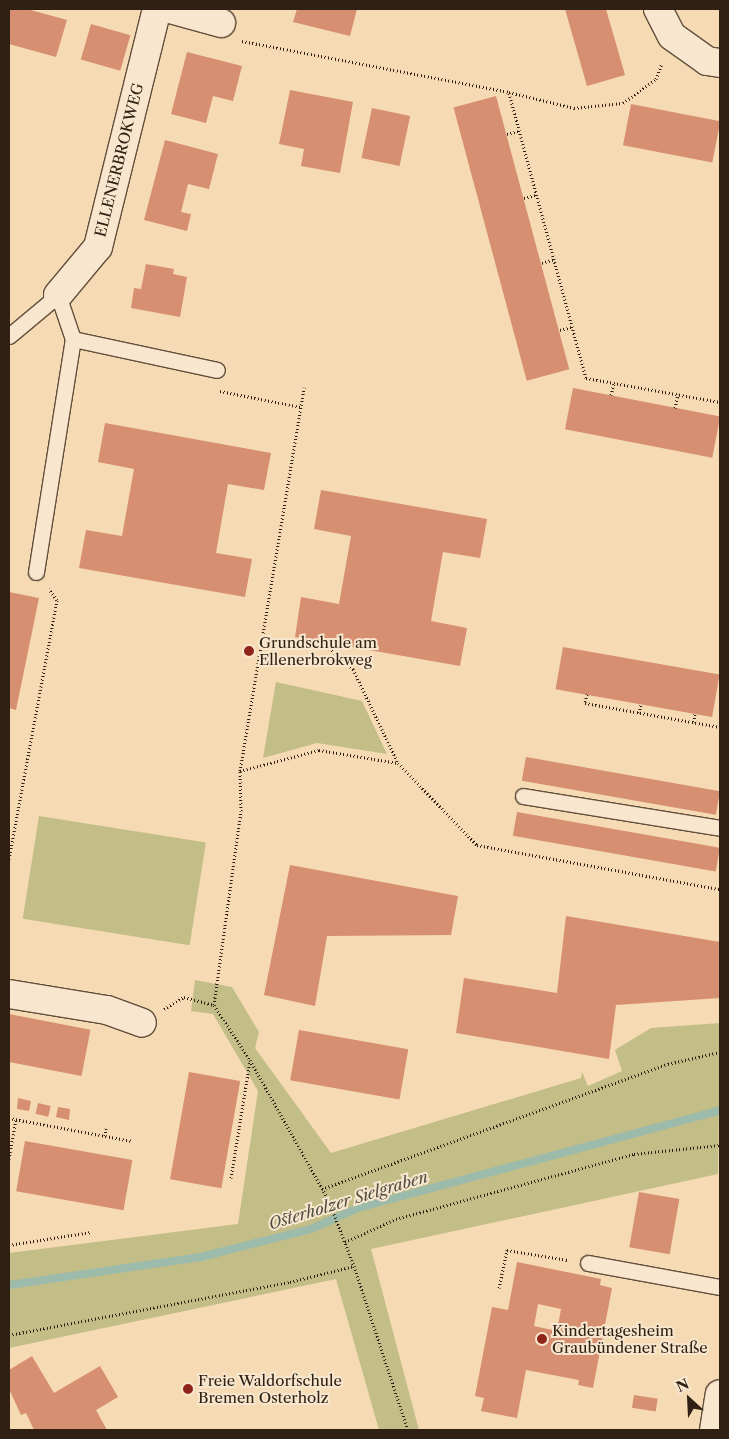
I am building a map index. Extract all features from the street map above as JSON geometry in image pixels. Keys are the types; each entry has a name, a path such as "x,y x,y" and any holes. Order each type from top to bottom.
{"street":[{"name":"ELLENERBROKWEG","path":"58,295 98,247 157,9"},
{"path":"170,9 221,23"},
{"path":"658,9 672,36 707,61 720,63"},
{"path":"9,994 107,1010 142,1022"},
{"path":"714,1430 720,1394"}],"lane":[{"name":"ELLENERBROKWEG","path":"9,336 58,295"},
{"path":"36,572 73,339 58,295"},
{"path":"73,339 217,370"},
{"path":"522,796 720,828"},
{"path":"588,1264 720,1287"}],"path":[{"path":"221,23 239,40 509,92 574,108 623,103 656,79 672,36"},
{"path":"509,92 586,378 720,402"},
{"path":"506,134 519,131"},
{"path":"524,198 536,195"},
{"path":"542,263 554,259"},
{"path":"560,330 572,327"},
{"path":"611,396 614,383"},
{"path":"304,387 240,771 241,812 214,1005 250,1060 328,1201 354,1266 408,1430"},
{"path":"675,408 678,394"},
{"path":"9,858 58,600 36,572"},
{"path":"262,637 329,648 353,669 398,763 477,844 720,889"},
{"path":"587,694 585,703 720,727"},
{"path":"639,713 641,704"},
{"path":"694,722 695,713"},
{"path":"240,771 319,750 398,763"},
{"path":"142,1022 184,997 214,1005"},
{"path":"322,1189 668,1064 720,1052"},
{"path":"231,1178 250,1060"},
{"path":"9,1118 132,1141"},
{"path":"9,1158 16,1119"},
{"path":"105,1136 106,1128"},
{"path":"345,1242 396,1219 634,1154 720,1145"},
{"path":"9,1245 91,1232"},
{"path":"499,1288 507,1250 588,1264"},
{"path":"9,1335 290,1282 354,1266"}],"shaded area":[{"path":"276,682 362,701 387,754 317,743 263,758"},
{"path":"39,816 206,842 190,945 23,919"},
{"path":"195,980 232,987 259,1032 255,1048 331,1153 581,1078 582,1072 588,1086 622,1071 615,1050 651,1028 720,1023 718,1174 371,1249 419,1430 379,1430 336,1279 9,1348 9,1253 238,1224 258,1091 213,1014 191,1011"}],"building":[{"path":"9,9 27,9 67,20 56,57 9,44"},
{"path":"297,9 357,9 350,36 293,22"},
{"path":"565,9 606,9 625,75 587,86"},
{"path":"91,24 130,35 120,71 81,60"},
{"path":"187,52 242,66 233,101 213,96 206,123 171,114"},
{"path":"290,90 353,102 340,173 301,166 304,149 279,144"},
{"path":"496,96 569,369 527,381 453,107"},
{"path":"631,104 720,121 712,163 623,145"},
{"path":"372,108 410,116 400,166 361,158"},
{"path":"165,140 218,154 209,189 188,184 181,212 191,214 187,231 144,220"},
{"path":"146,264 174,269 173,274 187,277 180,317 131,308 134,288 141,289"},
{"path":"573,388 720,417 712,458 565,429"},
{"path":"105,423 271,453 264,490 228,484 216,553 252,559 245,597 79,568 86,530 122,536 134,469 98,462"},
{"path":"321,490 487,519 480,558 443,552 431,621 467,628 460,666 295,637 301,597 339,604 351,536 314,529"},
{"path":"9,592 39,598 16,710 9,708"},
{"path":"563,647 720,675 712,717 556,689"},
{"path":"526,757 720,791 716,815 522,781"},
{"path":"517,812 720,848 716,871 513,836"},
{"path":"290,865 458,896 451,935 327,936 315,1006 264,995"},
{"path":"566,916 720,942 720,998 616,1005 609,1059 456,1033 464,978 557,993"},
{"path":"9,1014 90,1030 82,1076 9,1062"},
{"path":"299,1030 408,1049 399,1100 290,1080"},
{"path":"189,1072 240,1081 221,1188 170,1179"},
{"path":"18,1098 31,1101 29,1111 17,1109"},
{"path":"38,1103 51,1106 48,1117 36,1114"},
{"path":"58,1107 70,1109 69,1120 56,1117"},
{"path":"25,1141 132,1160 123,1210 16,1191"},
{"path":"639,1192 679,1199 670,1254 629,1247"},
{"path":"517,1262 601,1279 600,1285 612,1288 593,1388 578,1385 579,1380 526,1370 517,1418 481,1411 484,1398 475,1396 492,1307 508,1310","holes":["538,1304 561,1309 557,1331 534,1326"]},
{"path":"32,1356 54,1393 100,1366 118,1397 96,1410 107,1430 34,1430 26,1413 21,1415 9,1389 9,1370"},
{"path":"634,1395 658,1399 656,1412 632,1408"}],"waterway":[{"name":"Osterholzer Sielgraben","path":"9,1285 201,1257 311,1229 358,1208 720,1110"}],"place":[{"name":"Grundschule am Ellenerbrokweg","path":"249,651"},
{"name":"Kindertagesheim Graubündener Straße","path":"542,1339"},
{"name":"Freie Waldorfschule Bremen Osterholz","path":"188,1389"}]}
